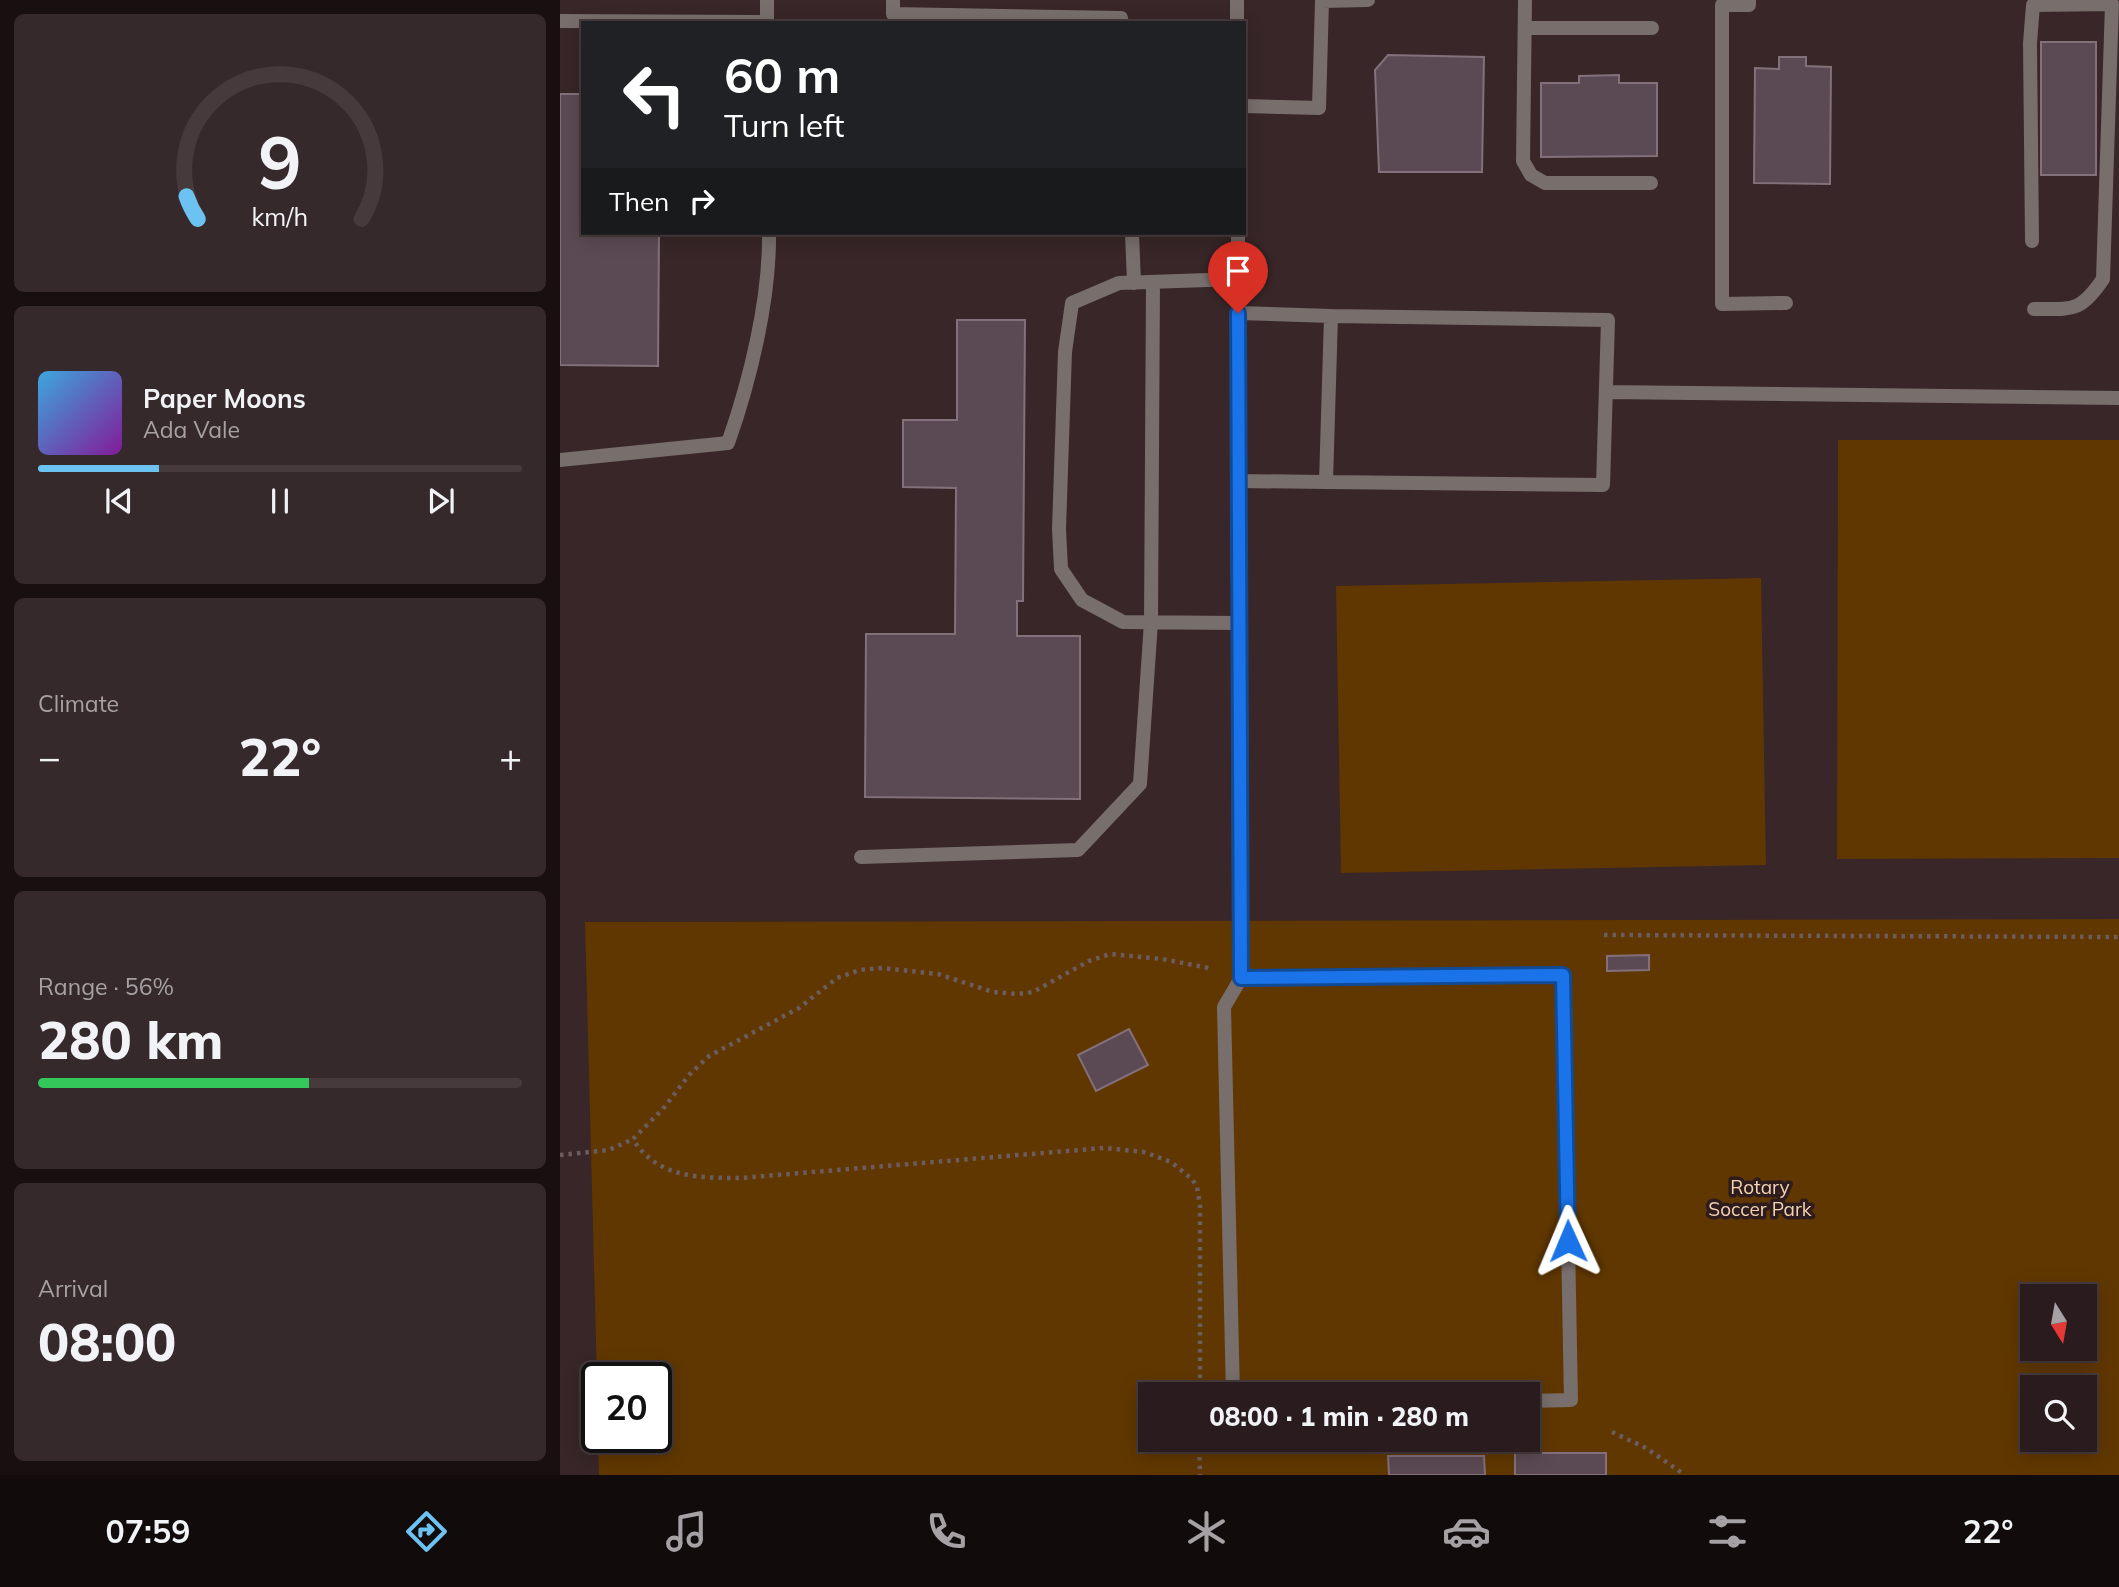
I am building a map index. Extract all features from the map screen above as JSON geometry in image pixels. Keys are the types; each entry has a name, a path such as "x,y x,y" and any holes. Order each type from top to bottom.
{"street":[{"path":"767,0 767,21"},
{"path":"893,0 893,14 1121,18 1122,21"},
{"path":"1237,0 1237,21"},
{"path":"1246,106 1319,108 1322,1 1368,0"},
{"path":"1525,0 1523,161 1531,175 1545,183 1651,183"},
{"path":"1749,0 1749,5 1722,5 1722,304 1786,303"},
{"path":"2032,241 2029,43 2033,5 2076,2 2112,4 2103,279 2090,298 2073,309 2034,309"},
{"path":"560,21 581,21"},
{"path":"1525,27 1651,28"},
{"path":"560,460 728,443 744,400 770,269 769,235"},
{"path":"1132,235 1134,283"},
{"path":"1233,1382 1224,1007 1241,978 1238,235"},
{"path":"1238,279 1119,283 1072,303 1065,352 1059,529 1060,569 1082,600 1123,622 1238,623"},
{"path":"861,857 1078,850 1140,785 1151,622 1153,282"},
{"path":"1238,313 1608,320 1603,485 1238,481"},
{"path":"1326,482 1331,316"},
{"path":"1606,392 2119,398"},
{"path":"1241,978 1563,975 1571,1400 1540,1401"}],"path":[{"path":"1604,934 2119,937"},
{"path":"560,1155 609,1150 633,1139 709,1056 799,1008 837,978 860,970 882,968 926,972 993,992 1017,994 1033,992 1089,961 1110,954 1162,958 1209,968"},
{"path":"633,1139 640,1151 660,1166 696,1178 740,1178 1104,1149 1144,1152 1171,1162 1192,1178 1197,1187 1200,1205 1200,1382"},
{"path":"1612,1432 1646,1448 1685,1475"},
{"path":"1199,1452 1200,1475"}],"green space":[{"path":"1838,440 2119,440 2119,858 1837,859"},
{"path":"1761,578 1766,865 1341,873 1336,586"},
{"name":"Rotary Soccer Park","path":"2119,919 2119,1475 599,1475 598,1453 672,1453 672,1362 597,1362 585,922"}],"building":[{"path":"2041,42 2096,42 2096,175 2041,175"},
{"path":"1388,55 1484,57 1482,172 1379,172 1375,70"},
{"path":"1779,57 1806,57 1806,66 1831,67 1830,184 1754,183 1755,68 1779,69"},
{"path":"1619,75 1619,83 1657,83 1657,156 1541,157 1541,83 1579,83 1579,76"},
{"path":"560,94 581,94 581,235 659,235 658,366 560,365"},
{"path":"957,320 1025,320 1023,601 1017,601 1017,636 1080,636 1080,799 865,797 866,634 955,634 956,488 903,487 903,420 957,420"},
{"path":"1649,955 1649,970 1607,971 1607,956"},
{"path":"1129,1029 1148,1065 1096,1091 1078,1055"},
{"path":"1515,1453 1606,1453 1606,1475 1515,1475"},
{"path":"1388,1456 1484,1456 1485,1475 1389,1475"}],"route":[{"path":"1238,313 1241,978 1563,975 1568,1241"}]}
